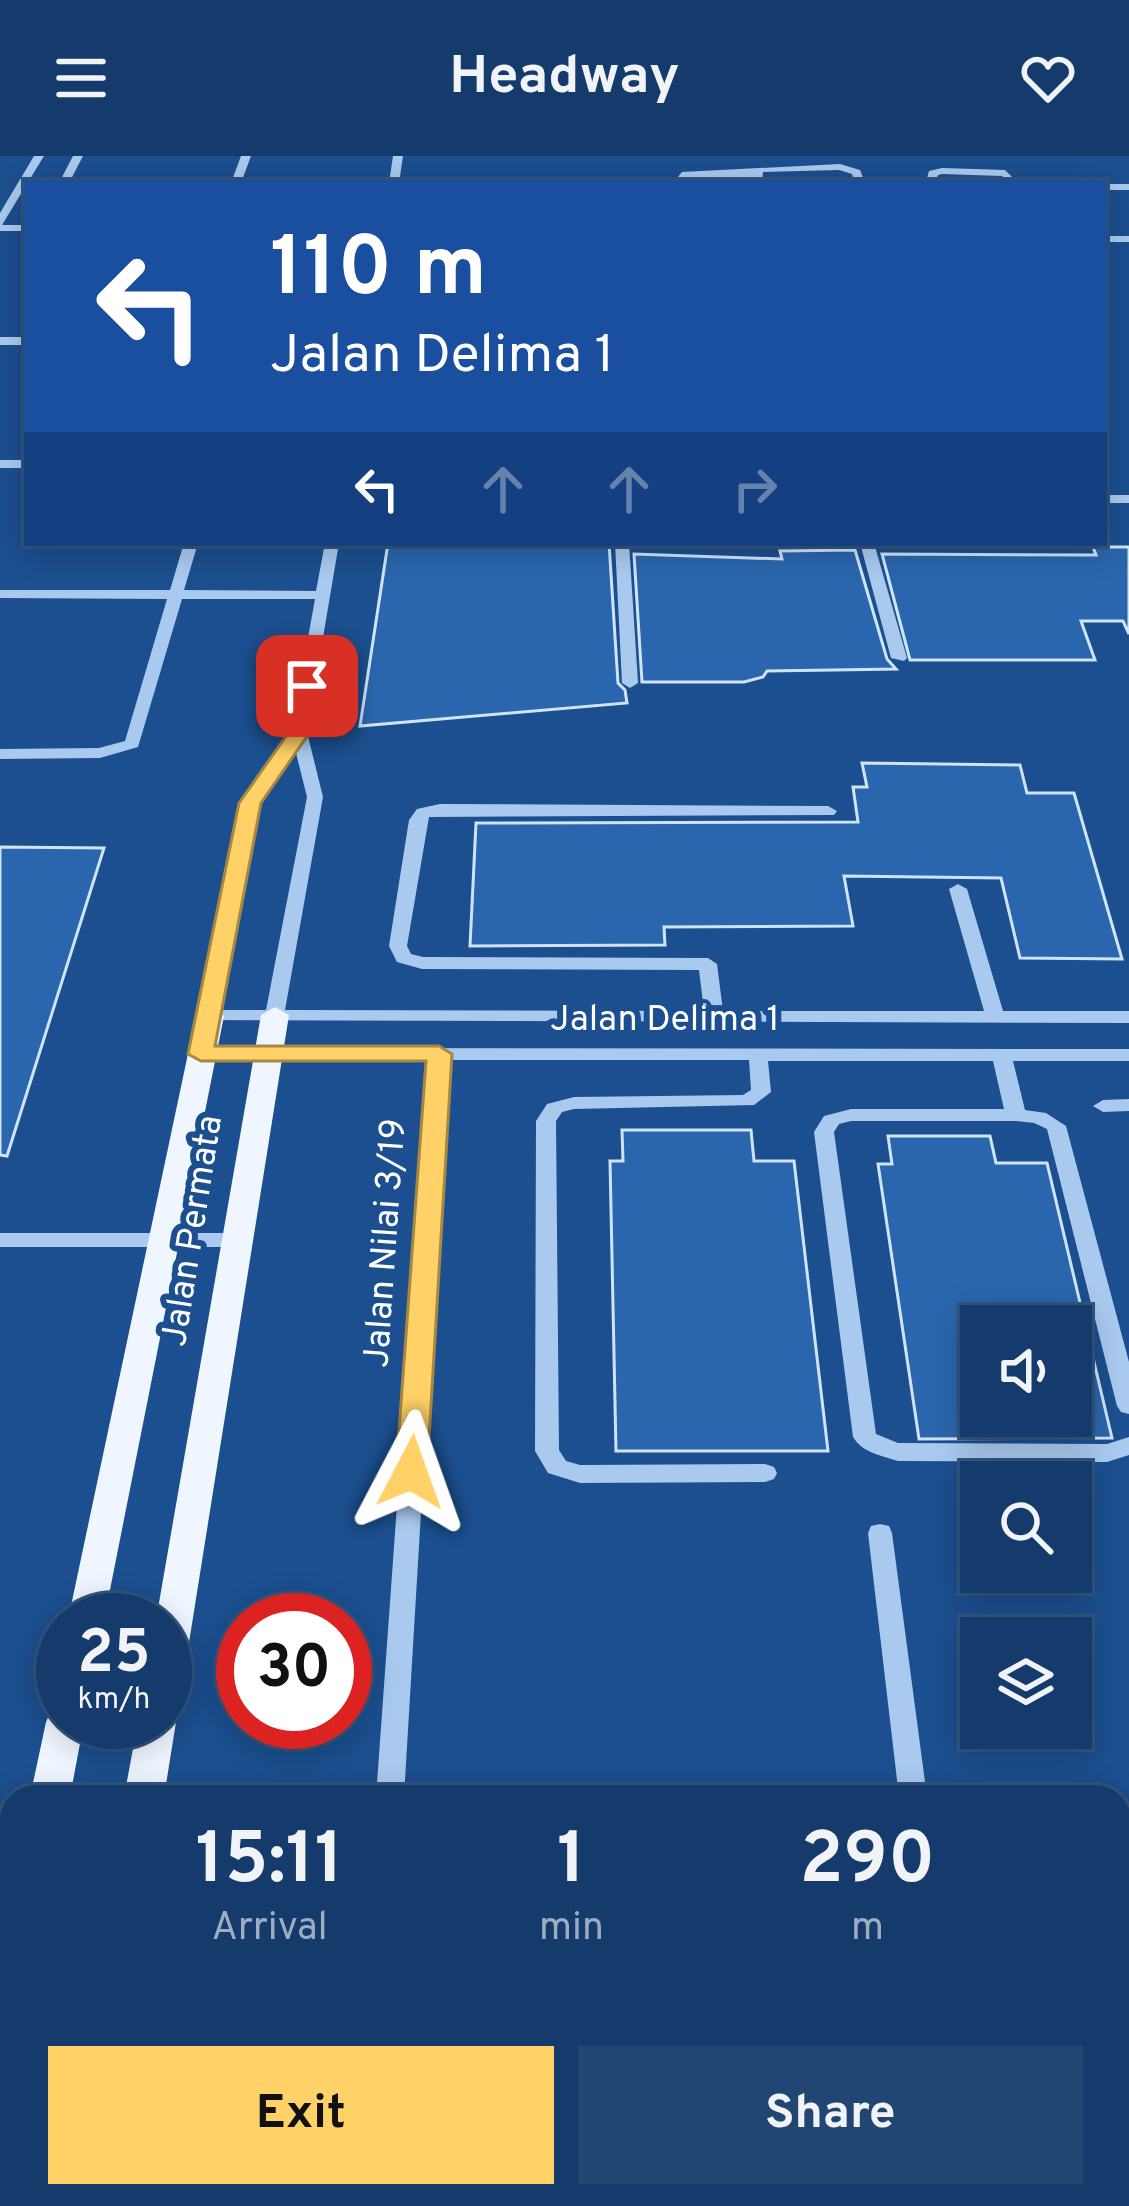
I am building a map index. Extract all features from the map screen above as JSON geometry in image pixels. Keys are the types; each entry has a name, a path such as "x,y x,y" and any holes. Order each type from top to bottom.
{"main road":[{"name":"Jalan Permata","path":"179,1593 275,1015"},
{"name":"Jalan Permata","path":"91,1593 210,1016"},
{"path":"52,1785 60,1749"},
{"path":"146,1785 152,1749"}],"street":[{"path":"680,180 691,174 756,178 767,168 840,167 856,172 859,180"},
{"path":"932,180 933,173 995,172 1009,174 1012,180"},
{"path":"0,225 24,183"},
{"path":"0,754 100,753 132,744 190,546"},
{"name":"Jalan Permata","path":"275,1015 315,797 299,732 331,546"},
{"path":"622,546 630,683"},
{"path":"868,546 899,658"},
{"path":"0,594 323,595"},
{"name":"Jalan Permata","path":"210,1016 250,803 299,732"},
{"path":"714,1013 708,964 422,963 404,958 398,946 418,820 423,813 440,809 828,811"},
{"path":"958,889 995,1017"},
{"name":"Jalan Delima 1","path":"210,1016 1129,1017"},
{"name":"Jalan Delima 1","path":"201,1054 1129,1054"},
{"name":"Jalan Nilai 3/19","path":"390,1785 439,1054"},
{"path":"758,1054 760,1092 747,1101 574,1103 554,1108 546,1121 547,1450 557,1467 580,1474 765,1473"},
{"path":"1003,1055 1016,1115"},
{"path":"1103,1106 1129,1106"},
{"path":"1129,1406 1056,1126 1039,1117 1016,1115 850,1115 831,1120 824,1132 862,1428 874,1445 898,1452 1107,1453 1129,1446"},
{"path":"0,1240 238,1240"},
{"path":"880,1533 912,1785"}],"building":[{"path":"388,546 609,546 618,683 627,703 360,726"},
{"path":"1093,547 1129,547 1129,634 1123,621 1081,621 1095,660 910,660 882,554 1096,555"},
{"path":"855,550 887,659 896,669 767,671 763,677 744,682 642,682 634,554 782,559 780,551"},
{"path":"862,763 1020,765 1027,793 1074,793 1122,959 1020,958 1001,878 844,876 853,926 664,927 665,945 470,946 476,823 858,822 853,787 867,787"},
{"path":"0,847 104,848 7,1156 0,1155"},
{"path":"622,1130 751,1130 754,1161 794,1161 828,1451 616,1451 610,1161 623,1161"},
{"path":"888,1136 990,1136 996,1163 1047,1163 1081,1305 960,1305 960,1437 1092,1437 1092,1353 1112,1438 919,1439 878,1164 892,1164"}],"route":[{"path":"307,686 299,732 250,803 201,1054 439,1054 411,1472"}]}
